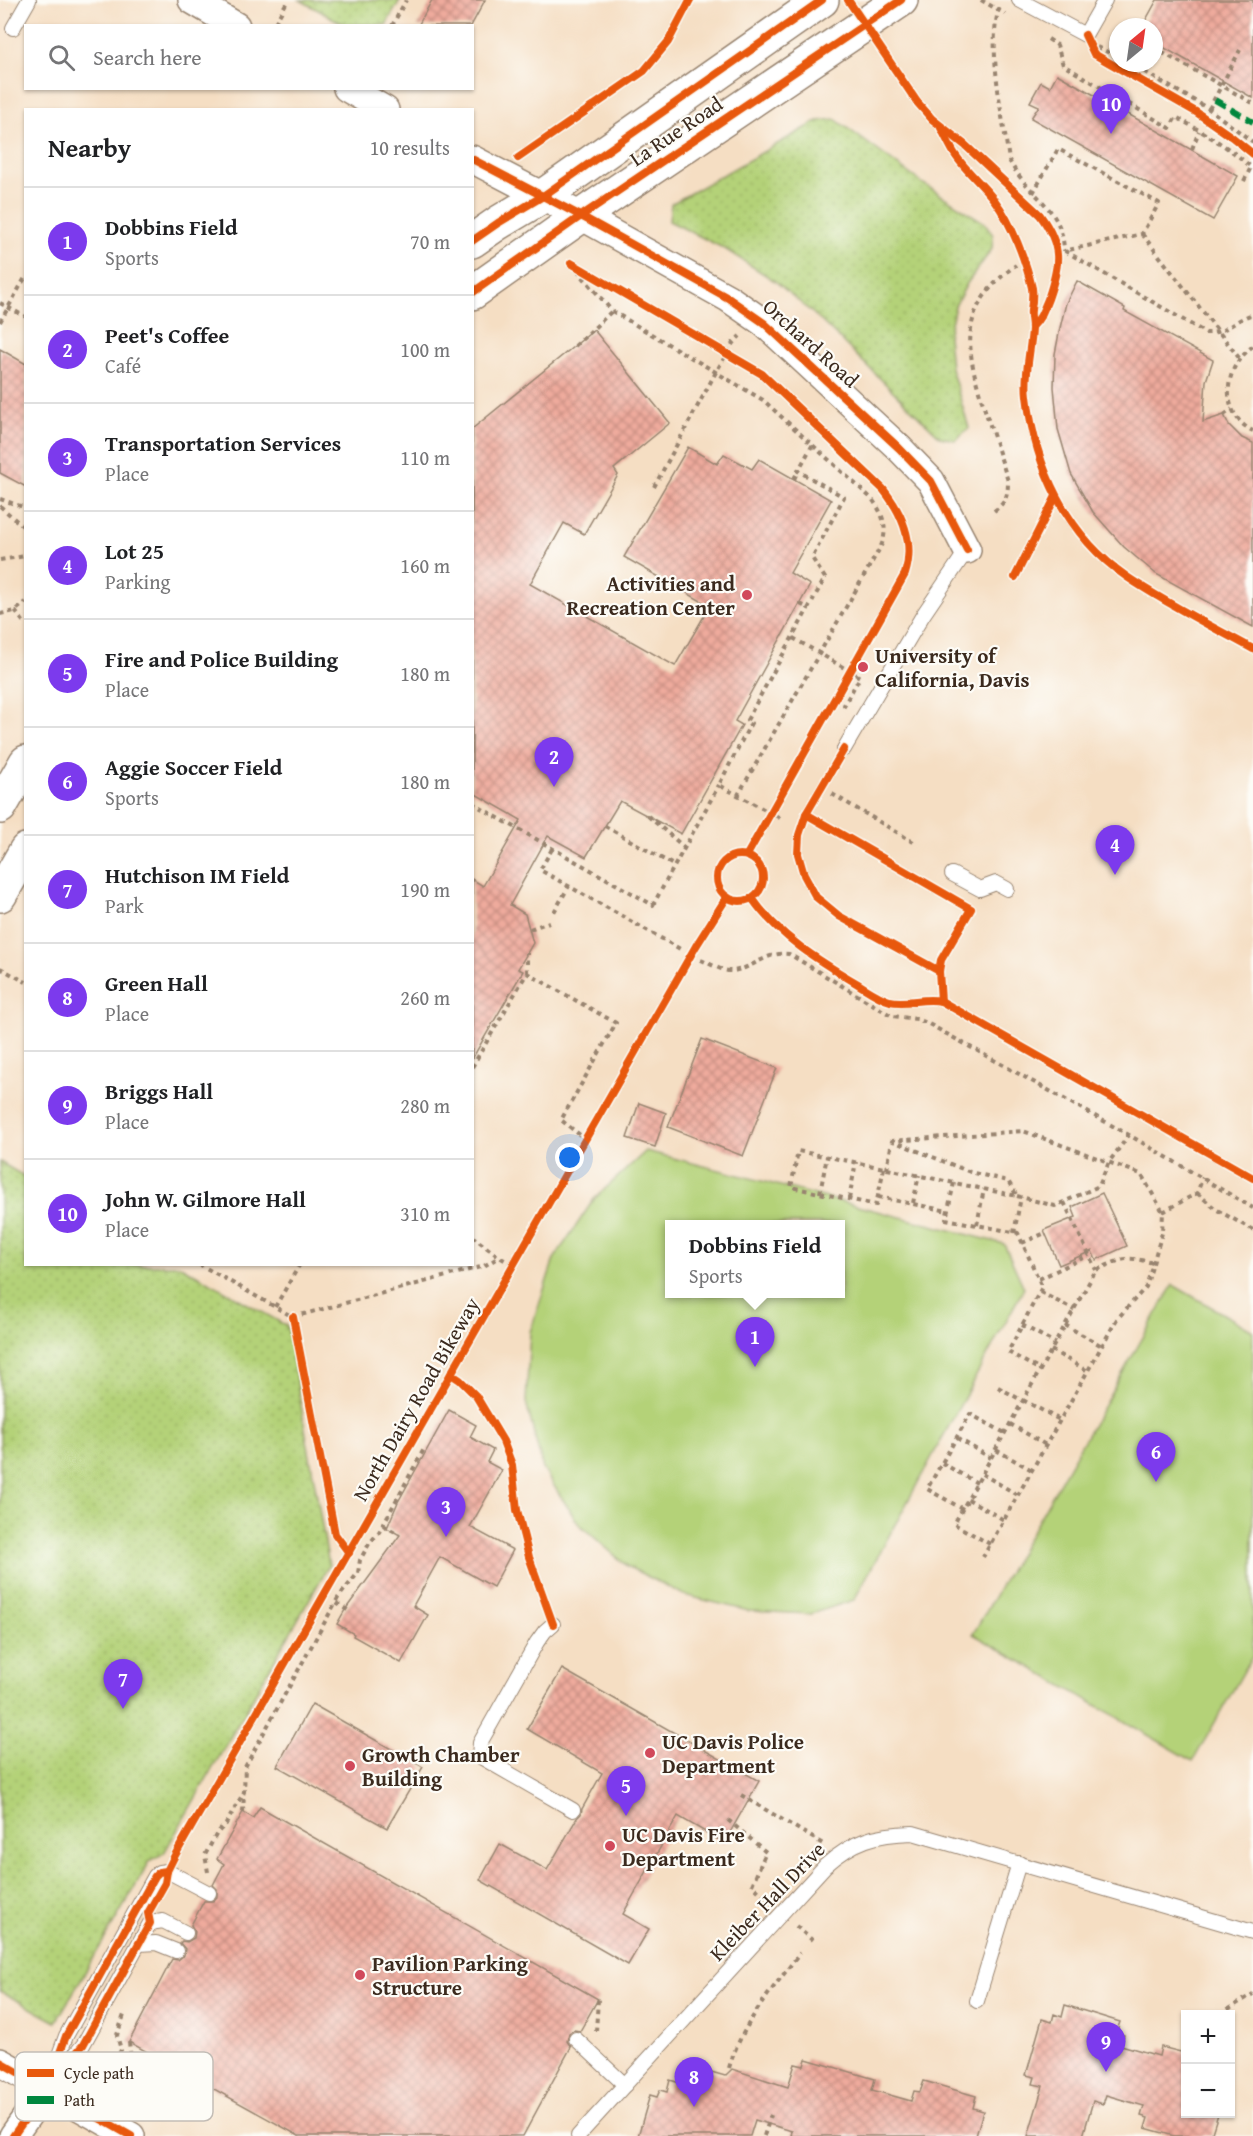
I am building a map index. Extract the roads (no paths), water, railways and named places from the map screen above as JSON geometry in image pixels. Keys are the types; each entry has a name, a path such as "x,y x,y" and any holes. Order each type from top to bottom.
{"main road":[{"name":"La Rue Road","path":"474,240 543,196 822,0"},
{"name":"La Rue Road","path":"474,292 581,216 901,0"},
{"path":"0,807 24,765"},
{"path":"0,895 24,853"}],"street":[{"path":"192,0 233,24"},
{"path":"350,90 382,108"},
{"name":"Orchard Road","path":"474,160 581,216 728,298 764,323 899,448 931,481 967,550"},
{"path":"0,2062 15,2070"},
{"path":"13,2136 23,2121"},
{"path":"104,2121 131,2136"}],"lane":[{"path":"13,28 29,0"},
{"path":"1019,0 1085,35 1105,0"},
{"path":"844,749 923,615 967,550"},
{"path":"952,874 980,889 996,883 1006,889"},
{"path":"553,1624 537,1642 480,1743 479,1756 573,1810"},
{"name":"Kleiber Hall Drive","path":"578,2136 837,1855 860,1841 886,1834 913,1833 1253,1932"},
{"path":"977,2001 1019,1863"},
{"path":"60,2052 66,2036 155,1876 159,1872 167,1871 204,1891"},
{"path":"77,2052 150,1923 163,1921 186,1933"},
{"path":"139,1944 156,1943 176,1951"},
{"path":"576,2039 625,2085"}],"place":[{"name":"John W. Gilmore Hall","path":"1111,134"},
{"name":"Activities and Recreation Center","path":"747,595"},
{"name":"University of California, Davis","path":"863,667"},
{"name":"Peet's Coffee","path":"554,787"},
{"name":"Lot 25","path":"1115,875"},
{"name":"Dobbins Field","path":"755,1367"},
{"name":"Aggie Soccer Field","path":"1156,1482"},
{"name":"Transportation Services","path":"446,1537"},
{"name":"Hutchison IM Field","path":"123,1709"},
{"name":"UC Davis Police Department","path":"650,1753"},
{"name":"Growth Chamber Building","path":"350,1766"},
{"name":"Fire and Police Building","path":"626,1816"},
{"name":"UC Davis Fire Department","path":"610,1846"},
{"name":"Pavilion Parking Structure","path":"360,1975"},
{"name":"Briggs Hall","path":"1106,2072"},
{"name":"Green Hall","path":"694,2107"}]}
